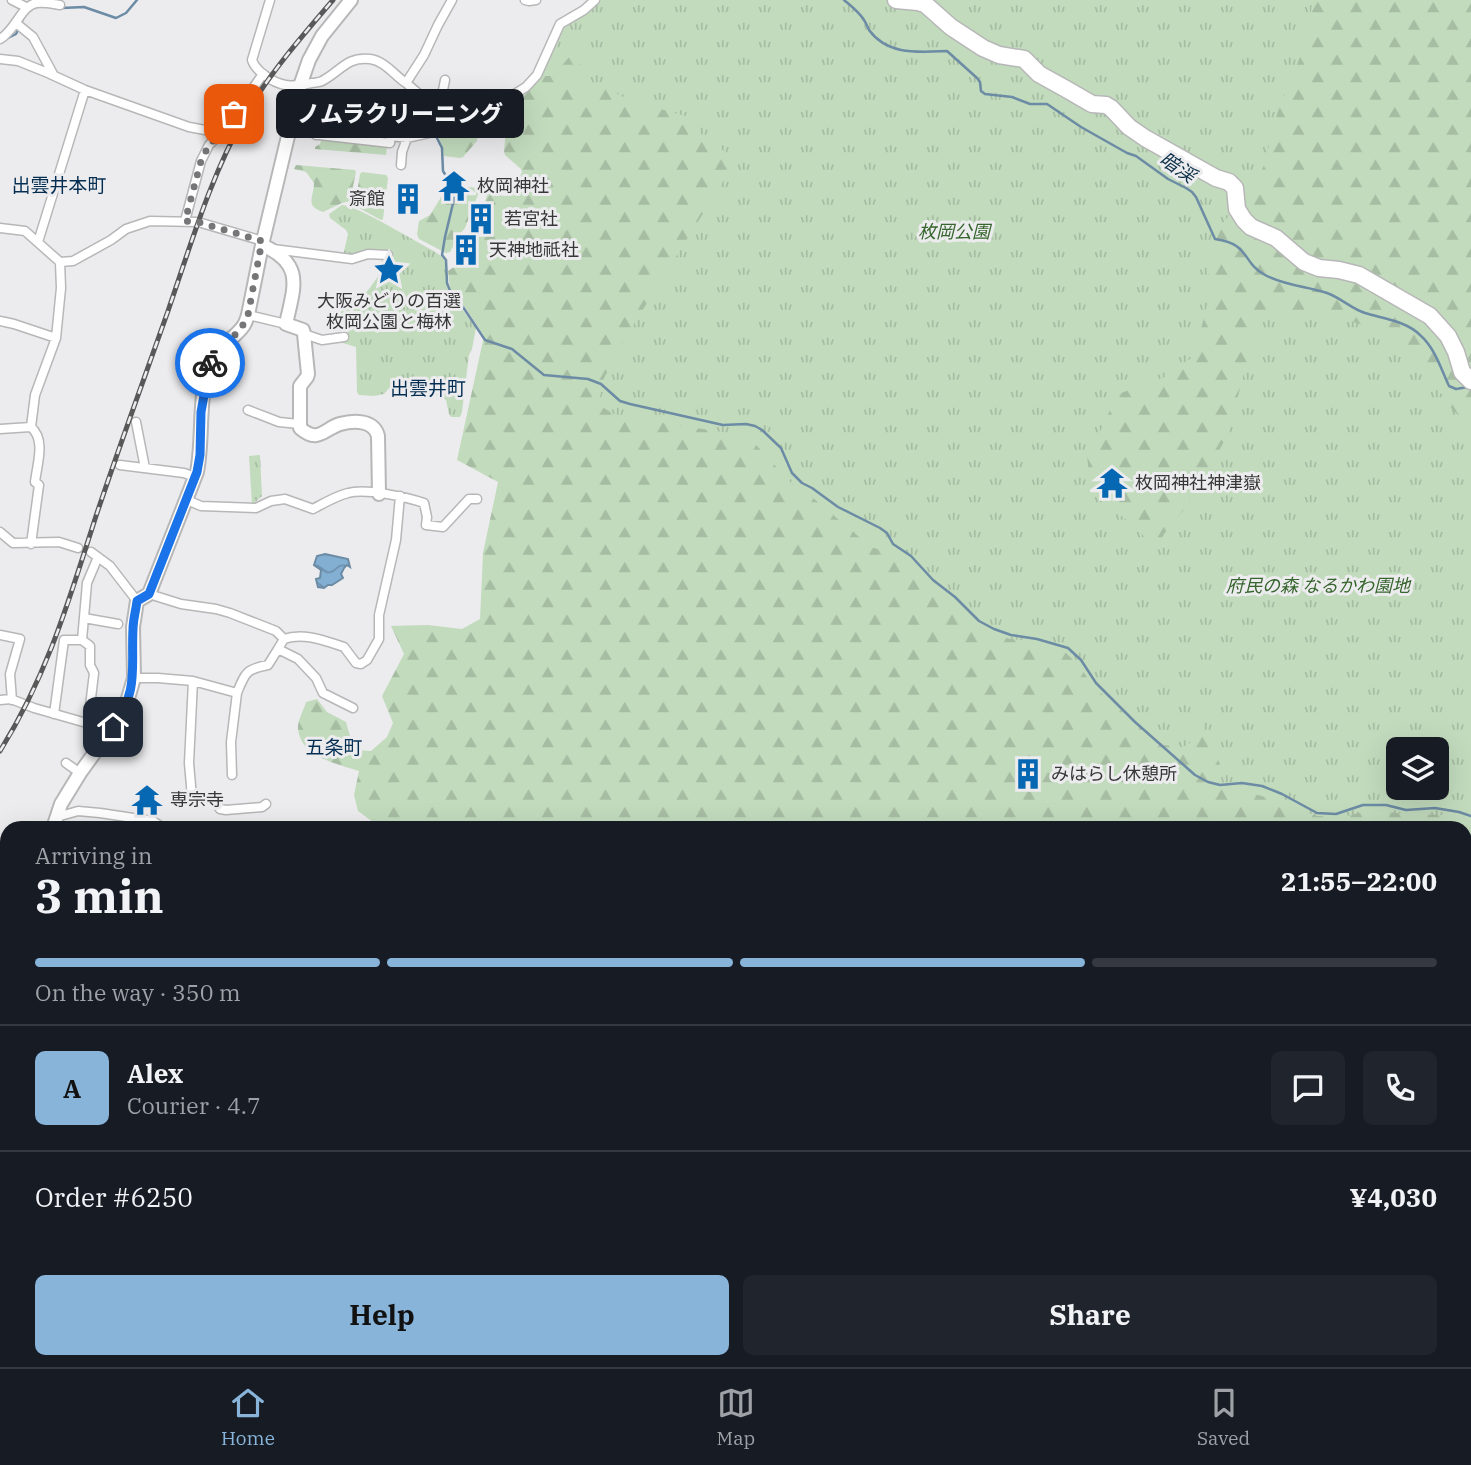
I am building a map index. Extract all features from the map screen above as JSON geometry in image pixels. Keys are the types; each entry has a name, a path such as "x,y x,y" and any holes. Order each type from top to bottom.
{"highway":[{"path":"896,0 925,4 951,27 984,48 999,55 1024,59 1039,74 1092,104 1111,108 1129,127 1145,138 1219,180 1229,182 1234,188 1237,209 1251,227 1276,239 1304,262 1319,268 1359,275 1430,316 1448,336 1462,372 1471,381"}],"street":[{"path":"12,0 26,7"},
{"path":"270,0 252,60 254,66 274,82 293,88 322,81 342,66 356,60 372,60 384,64 432,105 442,95 445,80"},
{"path":"137,601 149,594 195,477 200,455 201,412 211,362 244,325 248,315 300,86 309,60 322,36 351,0"},
{"path":"406,83 424,55 452,0"},
{"path":"524,0 536,0"},
{"path":"391,136 407,138 437,131 455,107 468,97 498,100 510,97 526,87 537,75 560,24 595,0"},
{"path":"0,38 19,25 26,7 35,3 59,3"},
{"path":"19,25 33,37 54,75"},
{"path":"0,59 18,61 85,90 189,127 221,133"},
{"path":"185,221 201,161 209,145 221,133 263,74"},
{"path":"38,242 85,90"},
{"path":"294,114 316,135 390,143 393,119 417,93"},
{"path":"401,165 407,138"},
{"path":"0,228 25,231 60,262 72,261 126,229 150,221 198,222 265,245 344,259 368,254 388,256"},
{"path":"265,245 292,270 295,282 286,324"},
{"path":"32,427 35,395 56,338 60,310 60,262"},
{"path":"248,315 303,330 308,374 300,386 300,428 307,434 314,435 349,422 366,422 377,430 379,494"},
{"path":"0,321 56,338"},
{"path":"304,334 321,340 344,337"},
{"path":"248,410 279,422 299,424"},
{"path":"136,422 145,468"},
{"path":"0,429 32,427 40,440 35,482 39,485 31,544"},
{"path":"120,465 184,473 195,477"},
{"path":"187,500 201,506 256,508 271,501 285,499 313,509 349,492 400,496 424,503 426,525 443,527 469,499 477,499"},
{"path":"232,775 231,742 237,693 245,673 268,665 284,639 290,636 310,636 344,646 356,663 361,664 367,660 379,639 379,615 396,540 400,496"},
{"path":"0,532 13,543 59,542 78,548"},
{"path":"55,821 61,804 80,773 124,712 134,678 133,627 137,601 110,566 94,555 87,583 82,640"},
{"path":"149,594 181,604 230,613 276,631 284,639"},
{"path":"84,618 118,624"},
{"path":"0,635 20,639 10,674 12,700"},
{"path":"54,714 64,640 82,640 90,646 90,665 94,673 88,723"},
{"path":"278,649 298,659 316,678 323,693 353,708"},
{"path":"134,678 193,681 237,693"},
{"path":"193,681 189,763 192,797 210,796 220,810 262,807 266,804"},
{"path":"0,700 12,700 111,730"},
{"path":"66,763 80,773"},
{"path":"57,821 78,811 153,821"}],"green space":[{"name":"府民の森 なるかわ園地","path":"601,0 1471,0 1471,821 372,821 358,811 354,795 359,771 321,758 301,739 298,729 306,702 317,699 327,712 346,722 354,750 371,751 387,737 393,723 382,696 404,654 391,626 428,625 462,629 480,619 483,553 498,482 457,460 484,336 450,289 448,271 458,264 456,255 460,243 460,253 468,254 466,243 475,223 485,224 490,214 484,204 488,193 505,196 510,194 522,172 504,151 508,110 517,99 526,94 561,27"},
{"name":"枚岡公園","path":"601,0 1313,0 1304,47 1277,114 1264,165 1254,189 1226,219 1208,256 1210,294 1194,356 1165,377 1121,393 1101,430 1086,446 1091,493 1139,529 1155,554 1164,534 1186,507 1229,433 1245,368 1256,338 1257,310 1338,316 1383,333 1409,347 1454,412 1471,419 1471,821 1443,815 1371,810 1343,817 1316,816 1289,804 1251,793 1222,789 1220,764 1199,717 1193,741 1183,747 1163,745 1106,698 1064,651 1032,641 1010,639 991,633 975,623 947,595 928,584 895,554 871,547 812,497 792,484 748,436 621,418 602,407 600,397 603,380 627,335 734,164 727,153 704,138 689,117 632,101 607,87 583,85 578,79 576,68 585,56 570,56 553,76 543,76 541,73 561,27"},
{"path":"471,99 482,105 477,141 463,157 444,156 438,136 454,113"},
{"path":"322,138 387,146 386,155 315,149"},
{"path":"296,165 355,170 350,201 323,212 317,210 311,200 314,183 306,172 294,169"},
{"path":"362,172 386,175 388,178 381,220 355,204"},
{"path":"467,187 476,188 479,192 465,228 450,252 446,253 419,239 419,221 430,215 443,194 462,193"},
{"path":"342,205 361,211 387,225 434,251 445,261 447,288 476,328 469,355 460,417 451,417 446,400 440,396 417,393 410,388 388,389 384,394 374,396 359,395 357,392 356,347 343,343 341,312 347,294 364,294 373,283 381,271 382,253 343,256 348,234 329,214"},
{"path":"260,455 262,496 252,505 249,456"}],"water":[{"path":"325,554 348,559 350,567 347,565 344,568 341,574 343,578 324,588 318,587 316,579 320,578 321,570 314,565 317,556"}],"waterway":[{"name":"暗渓","path":"62,8 84,7 116,18 126,13 137,0"},
{"name":"暗渓","path":"844,0 860,14 869,30 885,44 905,51 947,51 977,78 981,91 985,94 1012,97 1030,104 1047,104 1081,127 1136,156 1192,192 1215,239 1235,245 1257,270 1281,281 1327,293 1360,311 1408,326 1430,346 1449,386 1456,389 1468,387"},
{"name":"暗渓","path":"6,39 16,34 23,19"},
{"path":"437,138 442,148 443,171 455,195 442,255 446,260 447,283 485,340 512,349 544,375 588,379 601,384 620,401 723,425 746,424 762,430 781,448 792,473 802,483 838,507 887,533 893,544 911,556 933,580 979,621 1011,635 1068,648 1081,660 1096,683 1135,722 1195,775 1208,782 1220,785 1242,783 1262,786 1317,813 1336,814 1363,805 1386,805 1406,810 1435,808 1471,816"}],"railway":[{"path":"0,751 31,694 56,636 222,161 265,84 333,0"}],"way so far":[{"path":"210,363 244,325 262,241 198,222 185,221 201,161 209,145 234,114"}],"place":[{"name":"ノムラクリーニング","path":"234,114"},
{"name":"枚岡神社","path":"454,186"},
{"name":"斎館","path":"408,199"},
{"name":"若宮社","path":"481,219"},
{"name":"天神地祇社","path":"466,250"},
{"name":"大阪みどりの百選 枚岡公園と梅林","path":"389,270"},
{"name":"枚岡神社神津嶽","path":"1112,483"},
{"name":"みはらし休憩所","path":"1028,774"},
{"name":"専宗寺","path":"147,800"}],"district":[{"name":"出雲井本町","path":"59,185"},
{"name":"出雲井町","path":"428,388"},
{"name":"五条町","path":"334,747"}],"route":[{"path":"113,727 124,712 134,678 133,627 137,601 149,594 197,472 201,412 210,363"}]}
